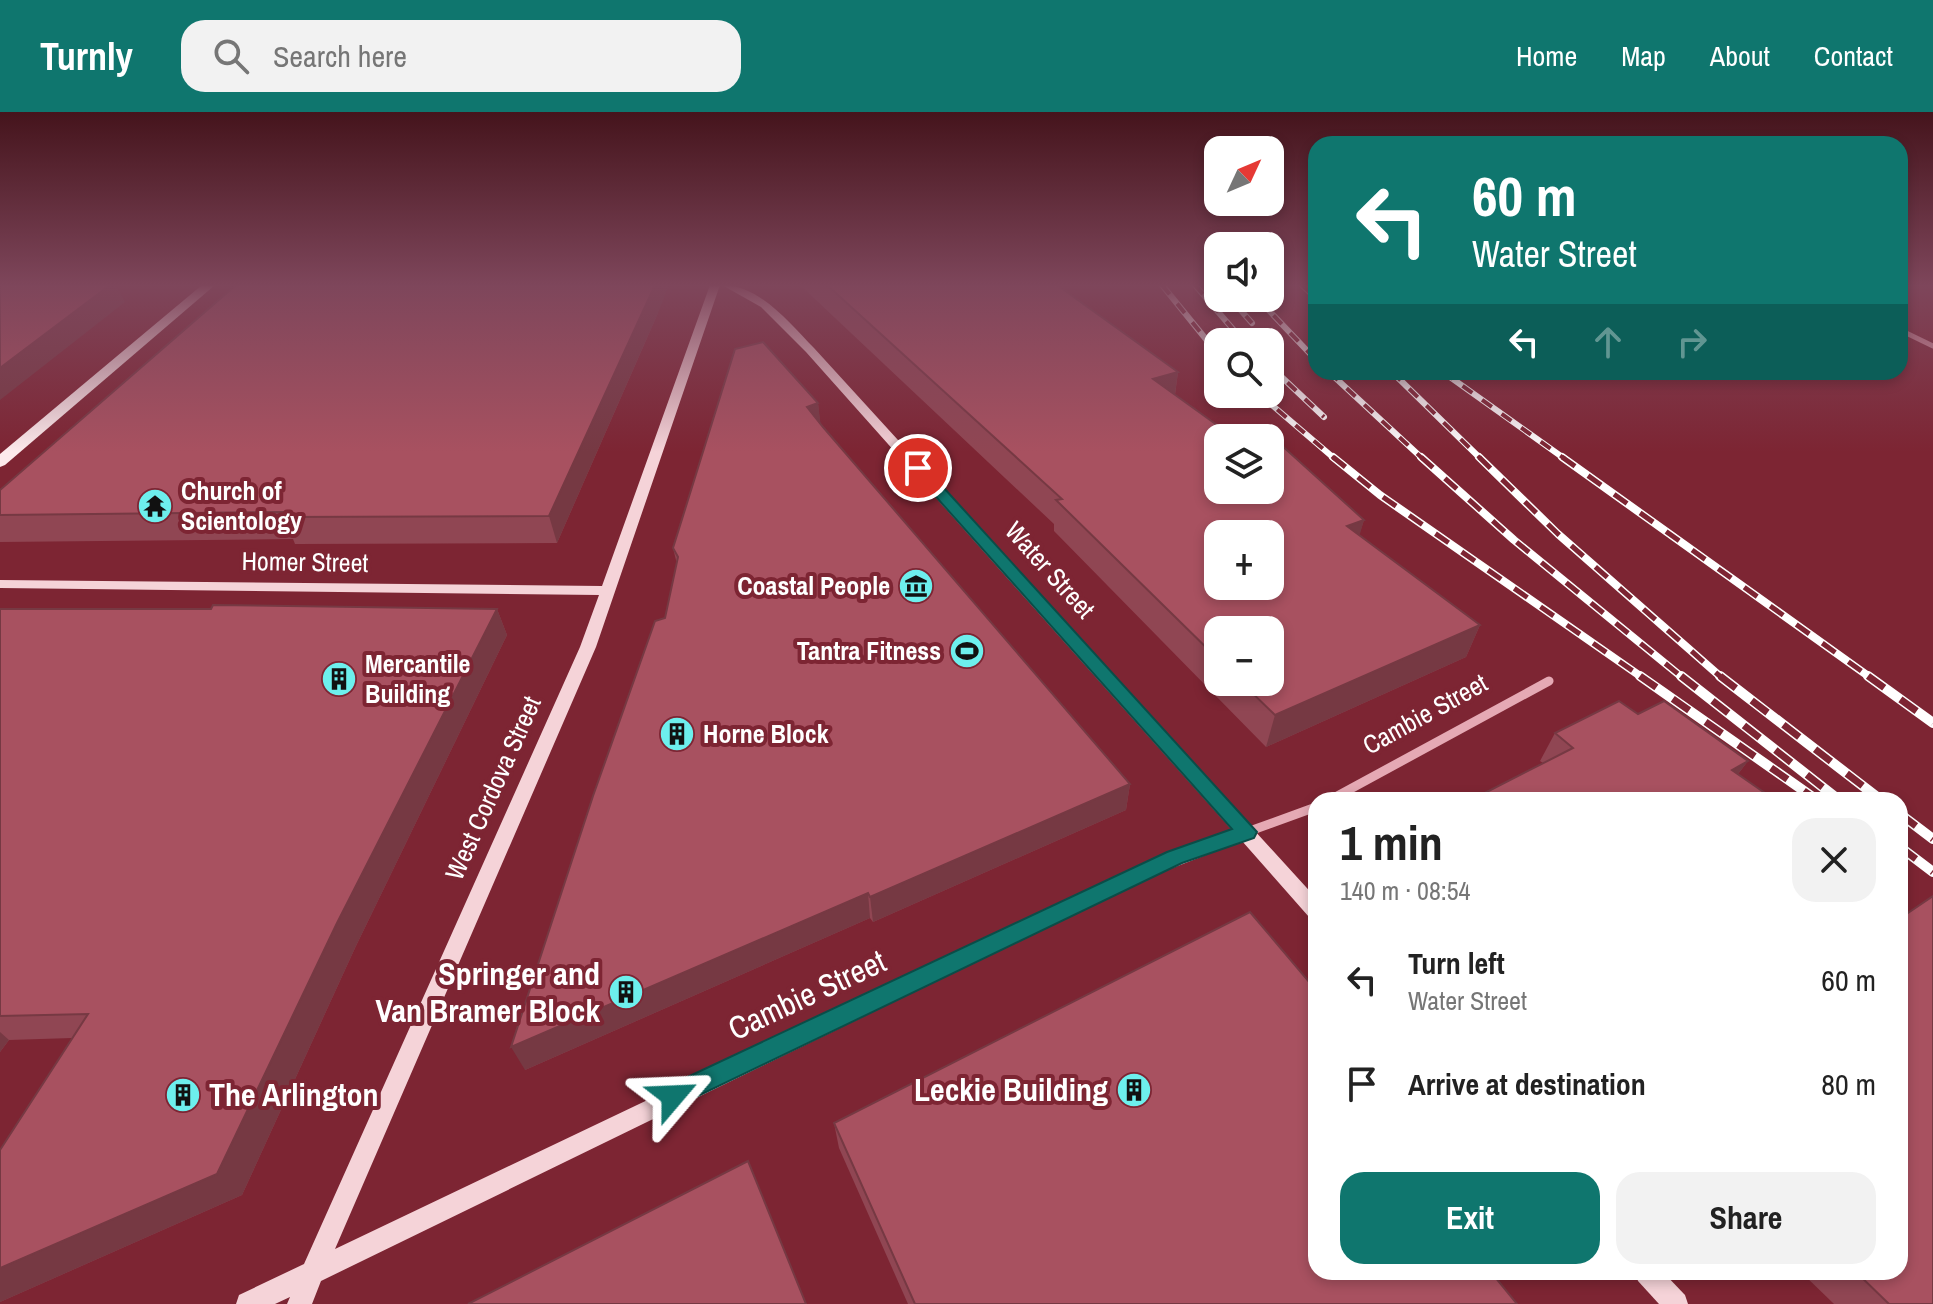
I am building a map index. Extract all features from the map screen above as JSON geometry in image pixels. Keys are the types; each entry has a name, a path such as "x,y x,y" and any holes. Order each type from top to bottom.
{"main road":[{"path":"0,462 143,341"},
{"name":"West Cordova Street","path":"299,1304 588,647 696,341"},
{"name":"Water Street","path":"801,341 1308,902"},
{"name":"Homer Street","path":"0,584 609,591"},
{"name":"Cambie Street","path":"248,1304 517,1171 1145,871 1247,832"},
{"path":"1654,1280 1676,1304"}],"street":[{"name":"Cambie Street","path":"1345,792 1549,681"},
{"name":"Cambie Street","path":"1247,832 1308,810"}],"building":[{"path":"0,341 36,341 0,368"},
{"path":"172,341 629,341 549,516 281,517 285,512 0,515 0,490"},
{"path":"888,341 1134,341 1178,372 1153,379 1216,424 1204,424 1204,504 1284,504 1284,448 1364,520 1347,526 1480,625 1275,715 1255,696 1284,696 1284,616 1204,616 1204,645 1056,500 1062,499"},
{"path":"763,342 818,403 807,407 823,427 1130,784 511,1047 593,796 655,621 665,618 678,557 673,548 735,349"},
{"path":"213,605 497,609 337,923 217,1174 0,1268 0,1150 88,1014 0,1016 0,609 211,609"},
{"path":"1619,701 1638,714 1664,701 1748,761 1732,770 1764,792 1487,792 1573,748 1555,733"},
{"path":"1933,896 1933,1304 1889,1304 1864,1280 1908,1280 1908,913"},
{"name":"Leckie Building","path":"1250,912 1308,981 1308,1280 1498,1280 1517,1304 915,1304 834,1123"},
{"path":"748,1161 806,1304 468,1304"}],"railway":[{"path":"1298,341 1308,352"},
{"path":"1284,379 1324,417"},
{"path":"1338,380 1423,459"},
{"path":"1400,380 1481,459"},
{"path":"1454,380 1565,459"},
{"path":"1275,408 1335,459"},
{"path":"1333,457 1380,495 1643,678"},
{"path":"1421,457 1514,540 1683,678"},
{"path":"1479,457 1558,534 1722,678"},
{"path":"1562,457 1871,678"},
{"path":"1640,676 1806,792"},
{"path":"1681,676 1829,792"},
{"path":"1720,676 1871,792"},
{"path":"1868,676 1933,723"},
{"path":"1908,820 1933,839"},
{"path":"1908,853 1933,872"}],"place":[{"name":"Church of Scientology","path":"155,506"},
{"name":"Coastal People","path":"916,586"},
{"name":"Tantra Fitness","path":"967,651"},
{"name":"Mercantile Building","path":"339,679"},
{"name":"Horne Block","path":"677,734"},
{"name":"Springer and Van Bramer Block","path":"626,992"},
{"name":"Leckie Building","path":"1134,1090"},
{"name":"The Arlington","path":"183,1095"}],"route":[{"path":"673,1096 1174,858 1247,832 918,468"}]}
